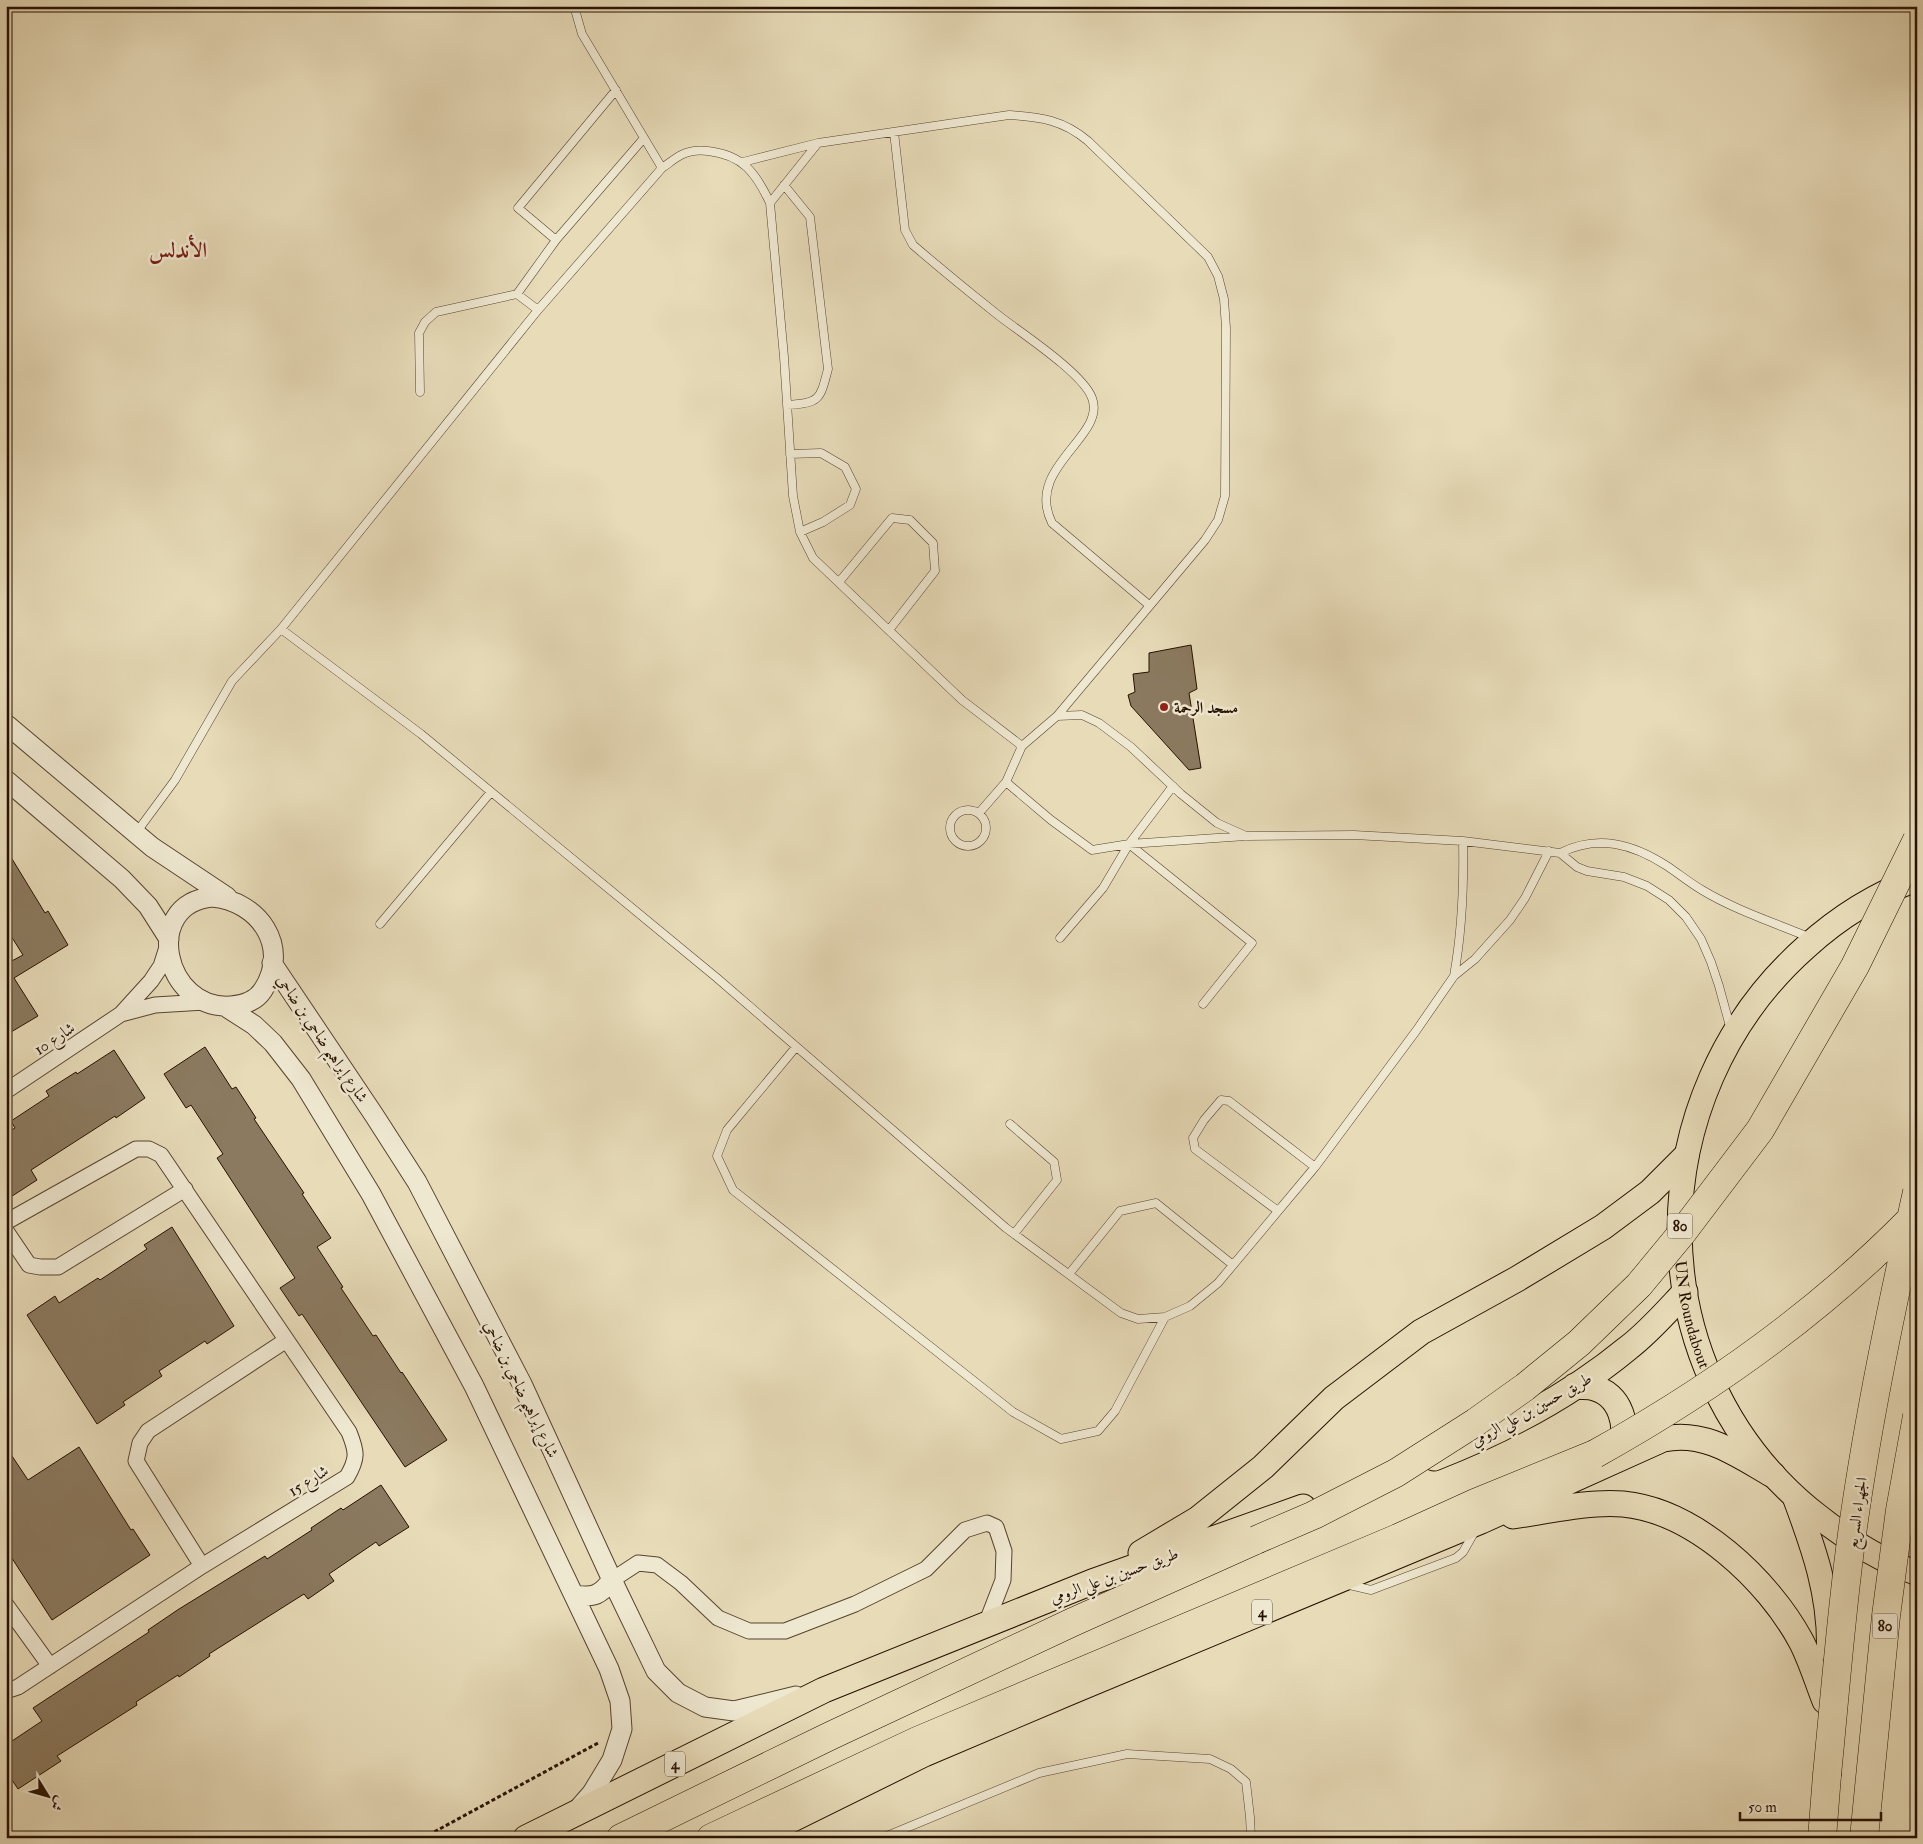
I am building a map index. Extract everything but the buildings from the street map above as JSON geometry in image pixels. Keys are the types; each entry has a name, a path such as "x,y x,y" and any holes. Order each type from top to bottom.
{"highway":[{"path":"621,1838 830,1736 1073,1622 1314,1515 1387,1478 1476,1422 1525,1388 1580,1343 1639,1284 1688,1225 1760,1130 1855,966 1917,840"},
{"path":"1092,1582 1198,1519 1263,1467 1334,1398 1421,1332 1517,1279 1603,1227 1650,1192 1686,1156"},
{"name":"الجهراء السريع","path":"1822,1838 1852,1534 1883,1354 1917,1192"},
{"path":"1602,1459 1791,1326 1875,1254 1917,1213"},
{"name":"طريق حسين بن علي الرومي","path":"526,1838 824,1690 1092,1582 1364,1486 1456,1450 1504,1428 1575,1386 1629,1348 1685,1292"},
{"path":"711,1838 917,1741 1475,1503 1619,1452 1624,1437 1624,1420 1618,1405 1599,1390 1591,1387 1575,1386"},
{"name":"80","path":"1864,1838 1886,1616 1900,1510 1917,1416"},
{"name":"4","path":"754,1838 924,1754 1481,1521 1602,1459 1663,1439 1688,1436 1702,1439 1728,1450 1773,1474"},
{"path":"1481,1521 1579,1506 1623,1504 1659,1512 1687,1525 1727,1552 1756,1580 1783,1613 1804,1648 1825,1701"}],"main road":[{"name":"UN Roundabout","path":"1917,879 1856,908 1814,939 1769,983 1750,1008 1732,1035 1720,1058 1699,1106 1686,1156 1680,1206 1680,1257 1685,1292 1698,1344 1712,1380 1729,1413 1749,1445 1794,1496 1830,1526 1870,1552 1917,1573"},
{"path":"1794,1496 1814,1549 1828,1607 1829,1641 1825,1701 1811,1838"}],"street":[{"path":"6,724 135,833 210,887 250,910 263,924 271,943 272,963 267,983 262,992 246,1004 226,1007"},
{"path":"6,780 122,879 148,906 169,942"},
{"path":"232,900 212,897 192,901 177,915 169,942 171,965 181,984 196,998 226,1007 254,1025 273,1043 301,1079 371,1194 474,1386 610,1669 620,1700 622,1729 612,1760 592,1793 572,1815"},
{"name":"شارع 10","path":"6,1091 121,1014 151,981 160,966 169,942"},
{"name":"شارع إبراهيم ضاحي بن ضاحي","path":"272,963 417,1182 522,1384 656,1671 678,1692 705,1706 734,1711 824,1690"},
{"name":"شارع 10","path":"121,1014 156,1005 205,1002"},
{"name":"شارع 15","path":"6,1222 136,1149 149,1149 161,1156 185,1189 285,1341 349,1432 356,1453 355,1464 347,1477 202,1566 18,1687 6,1691"},
{"path":"6,1231 30,1265 58,1267 185,1189"},
{"path":"202,1566 136,1461 140,1443 148,1431 285,1341"},
{"path":"574,1594 589,1597 602,1591 612,1580 638,1563 658,1565 681,1583 718,1618 749,1631 785,1630 855,1604 926,1568 966,1530 987,1523 996,1527 1004,1551 1003,1580 986,1624"},
{"path":"6,1605 50,1666"}],"lane":[{"path":"574,6 582,34 662,168"},
{"path":"556,240 518,208 616,90"},
{"path":"743,162 818,143 1009,114 1034,116 1059,122 1074,129 1088,141 1208,257 1218,276 1224,299 1226,328 1225,496 1218,520 1205,540 1057,716 1022,746 1006,782 979,813"},
{"path":"894,132 906,230 912,245 1076,375 1092,398 1093,410 1090,424 1065,456 1049,484 1045,501 1047,513 1052,523 1150,605"},
{"path":"420,392 419,333 425,322 436,312 517,294 556,240 644,138"},
{"path":"770,203 818,143"},
{"path":"135,833 175,780 232,681 281,629 538,310 662,168 682,154 701,150 723,153 743,162 761,184 770,203 793,496 800,532 813,558 962,700 1022,746"},
{"path":"784,185 810,217 828,369 822,394 810,403 787,405"},
{"path":"517,294 538,310"},
{"path":"790,454 820,453 846,467 856,489 850,505 823,522 800,532"},
{"path":"838,582 892,518 910,520 932,543 935,571 889,630"},
{"path":"281,629 420,734 717,978 1014,1234 1121,1313 1138,1319 1165,1317 1190,1306 1218,1283 1315,1167 1416,1031 1454,976 1481,953 1510,920 1534,883 1549,851"},
{"path":"1057,716 1082,715 1099,724 1131,747 1172,786 1217,824 1246,836"},
{"path":"1006,782 1051,820 1092,850 1129,844 1246,836 1354,835 1463,841 1560,853 1577,867 1587,872 1624,877 1647,886 1668,900 1686,917 1701,938 1711,962 1720,986 1732,1035"},
{"path":"1060,938 1103,888 1129,844 1172,786"},
{"path":"380,924 491,792"},
{"path":"970,810 979,813 985,821 986,832 981,840 972,846 962,845 954,839 950,830 952,820 960,812 970,810"},
{"path":"1454,976 1459,950 1464,897 1463,841"},
{"path":"1560,853 1571,847 1595,842 1607,842 1628,847 1648,855 1667,866 1702,891 1814,939"},
{"path":"1129,844 1252,943 1203,1004"},
{"path":"796,1047 727,1130 717,1156 732,1190 1013,1412 1061,1439 1098,1431 1115,1411 1141,1366 1165,1317"},
{"path":"1278,1211 1195,1149 1192,1138 1204,1120 1222,1100 1229,1101 1315,1167"},
{"path":"1010,1124 1054,1162 1057,1180 1014,1234"},
{"path":"1069,1274 1120,1211 1156,1203 1233,1265"},
{"path":"882,1838 1039,1773 1127,1754 1210,1759 1231,1769 1246,1782 1250,1838"}],"path":[{"path":"423,1838 622,1729"}],"place":[{"name":"مسجد الرحمة","path":"1164,707"}],"district":[{"name":"الأندلس","path":"178,250"}]}
